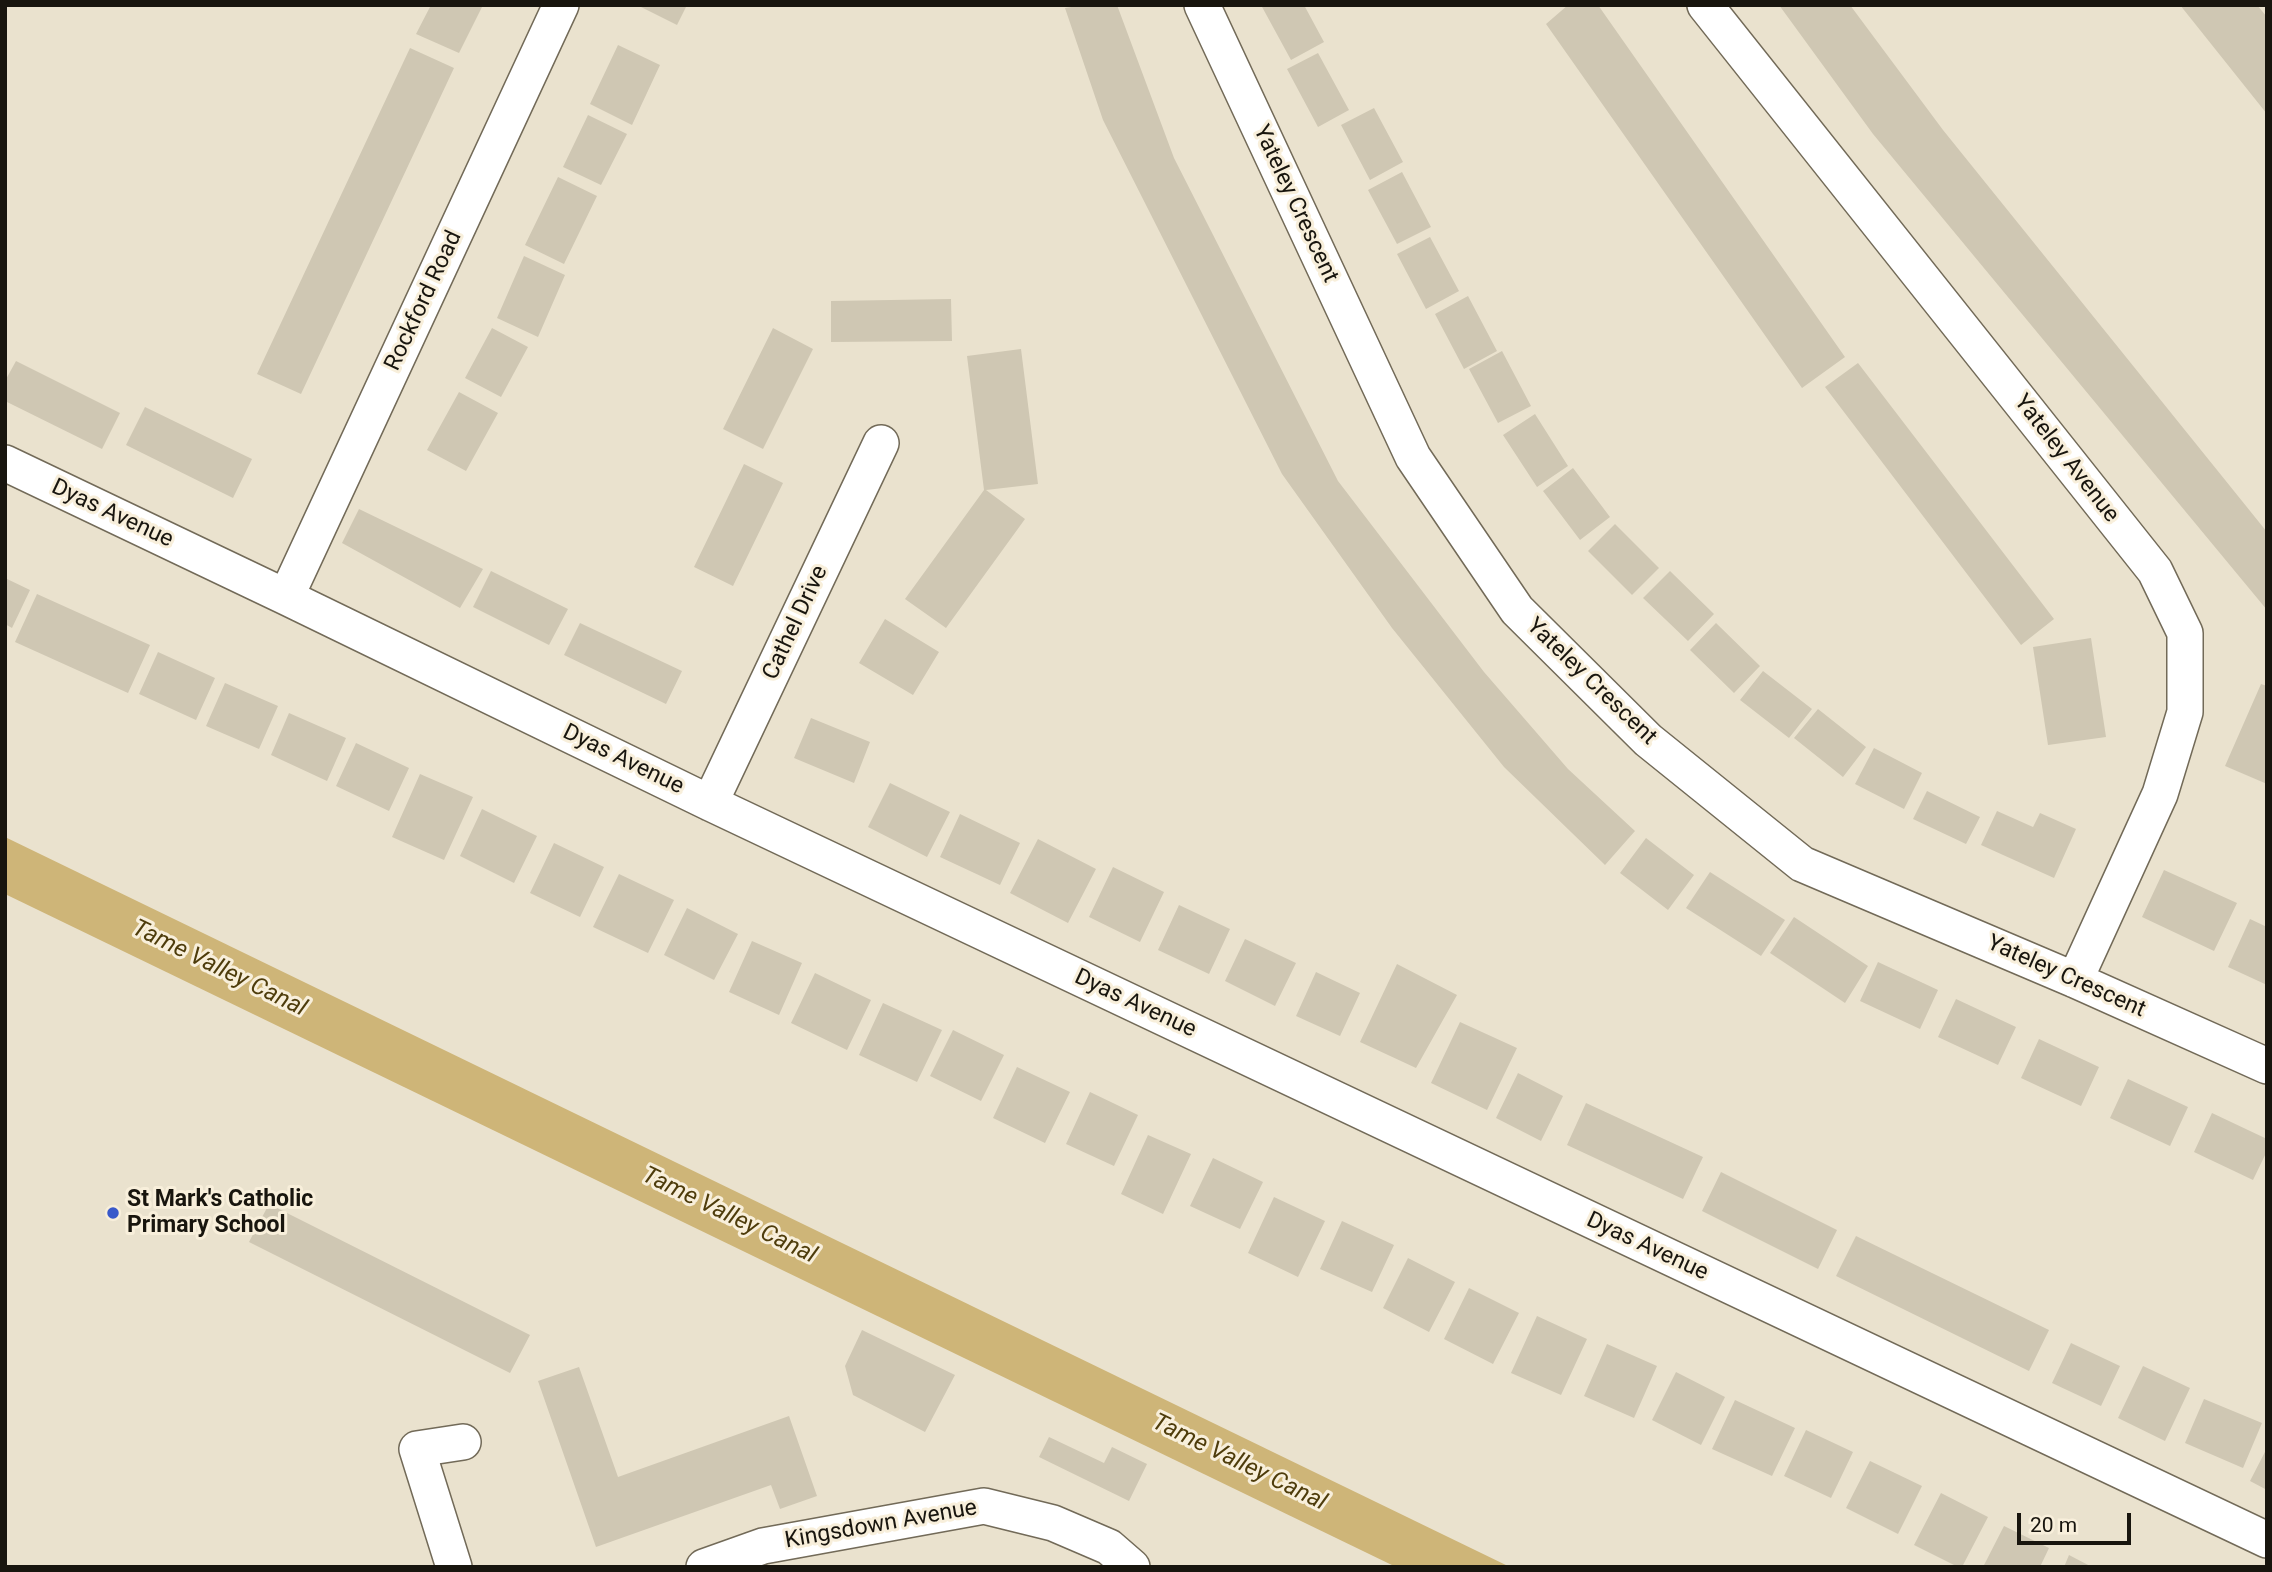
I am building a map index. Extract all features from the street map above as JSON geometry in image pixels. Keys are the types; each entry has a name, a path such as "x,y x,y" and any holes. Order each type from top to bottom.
{"street":[{"name":"Rockford Road","path":"286,597 561,5"},
{"name":"Yateley Crescent","path":"1202,5 1413,457 1517,610 1648,740 1802,864 2075,980 2267,1066"},
{"name":"Yateley Avenue","path":"1705,5 2155,571 2185,633 2185,712 2160,794 2075,980"},
{"name":"Cathel Drive","path":"710,803 881,443"},
{"name":"Dyas Avenue","path":"5,463 710,803 2267,1540"},
{"path":"454,1567 417,1448 463,1442"},
{"name":"Kingsdown Avenue","path":"704,1567 763,1546 984,1506 1053,1522 1109,1547 1132,1567"},
{"path":"763,1546 791,1567"}],"water":[{"name":"Tame Valley Canal","path":"5,837 1510,1567 1396,1567 5,894"}],"building":[{"path":"431,5 483,5 459,53 416,34"},
{"path":"637,5 687,5 677,25"},
{"path":"1117,5 1174,158 1338,481 1484,672 1568,769 1635,831 1605,865 1504,767 1392,628 1282,474 1103,120 1065,8"},
{"path":"1261,5 1304,5 1324,42 1291,60"},
{"path":"1568,5 1598,5 1845,357 1802,388 1546,24"},
{"path":"1779,5 1850,5 1943,130 2267,532 2267,610 1873,134"},
{"path":"2180,5 2257,5 2267,17 2267,114"},
{"path":"618,45 660,65 632,125 590,104"},
{"path":"410,48 454,68 301,394 257,374"},
{"path":"1318,53 1349,110 1318,127 1287,69"},
{"path":"1374,108 1403,162 1370,180 1341,125"},
{"path":"588,115 627,134 601,185 563,167"},
{"path":"1402,172 1431,227 1397,244 1368,190"},
{"path":"558,177 597,196 564,264 525,245"},
{"path":"1430,237 1459,291 1426,309 1397,254"},
{"path":"524,256 565,275 538,337 497,318"},
{"path":"1468,296 1497,351 1464,369 1435,314"},
{"path":"951,299 952,341 831,342 831,301"},
{"path":"492,328 528,347 501,397 465,378"},
{"path":"773,328 813,349 763,449 723,429"},
{"path":"1021,349 1038,484 986,490 1025,519 946,628 905,599 984,490 967,356"},
{"path":"1502,351 1531,406 1498,423 1469,369"},
{"path":"16,361 120,413 102,449 5,401 5,381"},
{"path":"1858,363 2054,619 2021,645 1825,387"},
{"path":"459,392 498,413 466,471 427,450"},
{"path":"145,407 252,459 233,498 126,445"},
{"path":"1535,414 1568,466 1537,487 1503,435"},
{"path":"744,464 783,483 733,586 694,567"},
{"path":"1573,468 1610,517 1580,540 1543,491"},
{"path":"359,509 483,569 460,608 342,543"},
{"path":"1615,524 1659,568 1632,595 1588,551"},
{"path":"491,571 568,609 549,645 473,607"},
{"path":"1670,571 1714,614 1688,641 1643,598"},
{"path":"5,578 30,590 12,628 5,624"},
{"path":"37,594 150,645 128,693 15,642"},
{"path":"885,619 939,652 913,695 859,663"},
{"path":"580,623 682,671 666,704 564,655"},
{"path":"1716,623 1760,666 1734,693 1690,650"},
{"path":"2091,638 2106,737 2048,745 2033,647"},
{"path":"158,652 215,678 196,720 139,694"},
{"path":"1763,671 1812,709 1789,738 1740,700"},
{"path":"225,683 278,706 259,749 206,726"},
{"path":"2261,684 2267,686 2267,784 2225,766"},
{"path":"1818,709 1866,747 1843,777 1794,738"},
{"path":"289,713 346,738 327,781 271,755"},
{"path":"811,718 870,742 854,783 794,758"},
{"path":"356,743 409,768 389,811 336,786"},
{"path":"1874,748 1922,773 1904,809 1855,784"},
{"path":"420,774 473,797 444,860 392,837"},
{"path":"890,783 950,812 927,857 868,827"},
{"path":"1927,791 1980,817 1966,844 1913,819"},
{"path":"482,809 537,836 514,883 460,856"},
{"path":"1997,811 2033,827 2040,813 2076,829 2054,878 1981,845"},
{"path":"960,814 1020,843 1000,885 940,857"},
{"path":"1646,838 1694,875 1668,910 1620,873"},
{"path":"1038,839 1096,869 1068,923 1010,893"},
{"path":"554,843 604,867 580,917 530,893"},
{"path":"1113,867 1164,892 1140,942 1089,917"},
{"path":"2164,870 2237,903 2214,951 2142,917"},
{"path":"1710,872 1785,920 1761,956 1686,908"},
{"path":"619,874 674,900 648,953 593,927"},
{"path":"1179,905 1230,929 1209,974 1158,950"},
{"path":"687,908 738,934 714,980 664,955"},
{"path":"1794,917 1868,966 1845,1003 1770,953"},
{"path":"2250,919 2267,927 2267,985 2228,967"},
{"path":"1245,939 1296,963 1275,1006 1225,981"},
{"path":"752,941 802,963 779,1015 729,992"},
{"path":"1878,962 1938,990 1920,1029 1860,1001"},
{"path":"1397,964 1457,995 1416,1068 1360,1042"},
{"path":"1316,972 1360,993 1340,1036 1296,1016"},
{"path":"815,973 871,1000 847,1050 791,1023"},
{"path":"1956,999 2016,1027 1998,1065 1938,1037"},
{"path":"883,1003 942,1030 917,1082 859,1055"},
{"path":"1460,1022 1517,1048 1487,1110 1431,1083"},
{"path":"953,1030 1004,1055 981,1101 930,1076"},
{"path":"2039,1039 2099,1067 2081,1106 2021,1078"},
{"path":"1017,1067 1070,1092 1045,1143 993,1118"},
{"path":"1518,1073 1563,1096 1541,1141 1496,1118"},
{"path":"2128,1079 2188,1107 2170,1146 2110,1118"},
{"path":"1090,1092 1138,1115 1114,1166 1066,1144"},
{"path":"1586,1103 1703,1157 1683,1199 1567,1145"},
{"path":"2212,1113 2267,1139 2267,1151 2253,1180 2194,1152"},
{"path":"1148,1135 1191,1154 1163,1214 1121,1194"},
{"path":"1213,1158 1263,1182 1240,1229 1190,1206"},
{"path":"1721,1172 1837,1230 1818,1269 1702,1211"},
{"path":"1274,1197 1325,1221 1298,1277 1248,1253"},
{"path":"269,1204 530,1335 510,1373 249,1242"},
{"path":"1342,1221 1394,1245 1372,1292 1320,1269"},
{"path":"1856,1236 2049,1330 2029,1371 1836,1276"},
{"path":"1408,1258 1455,1282 1429,1332 1383,1308"},
{"path":"1469,1288 1519,1313 1493,1364 1444,1339"},
{"path":"1537,1316 1587,1339 1561,1395 1511,1373"},
{"path":"862,1330 955,1375 925,1432 853,1395 845,1366"},
{"path":"2071,1343 2120,1366 2101,1406 2052,1383"},
{"path":"1607,1344 1657,1366 1634,1418 1584,1396"},
{"path":"2143,1366 2190,1388 2165,1441 2118,1418"},
{"path":"579,1367 618,1477 789,1416 817,1496 780,1509 771,1485 596,1547 538,1381"},
{"path":"1676,1372 1725,1397 1701,1445 1652,1420"},
{"path":"2204,1399 2262,1423 2243,1468 2185,1443"},
{"path":"1735,1400 1795,1428 1772,1476 1712,1449"},
{"path":"1806,1430 1853,1452 1831,1498 1784,1476"},
{"path":"1049,1437 1104,1463 1112,1447 1147,1464 1129,1501 1039,1457"},
{"path":"2267,1448 2267,1490 2250,1481"},
{"path":"1870,1461 1922,1486 1898,1534 1846,1508"},
{"path":"1941,1493 1988,1517 1962,1567 1914,1545"},
{"path":"2004,1526 2049,1548 2040,1567 1983,1567"},
{"path":"2069,1555 2092,1567 2064,1567"}],"place":[{"name":"St Mark's Catholic Primary School","path":"113,1213"}]}
